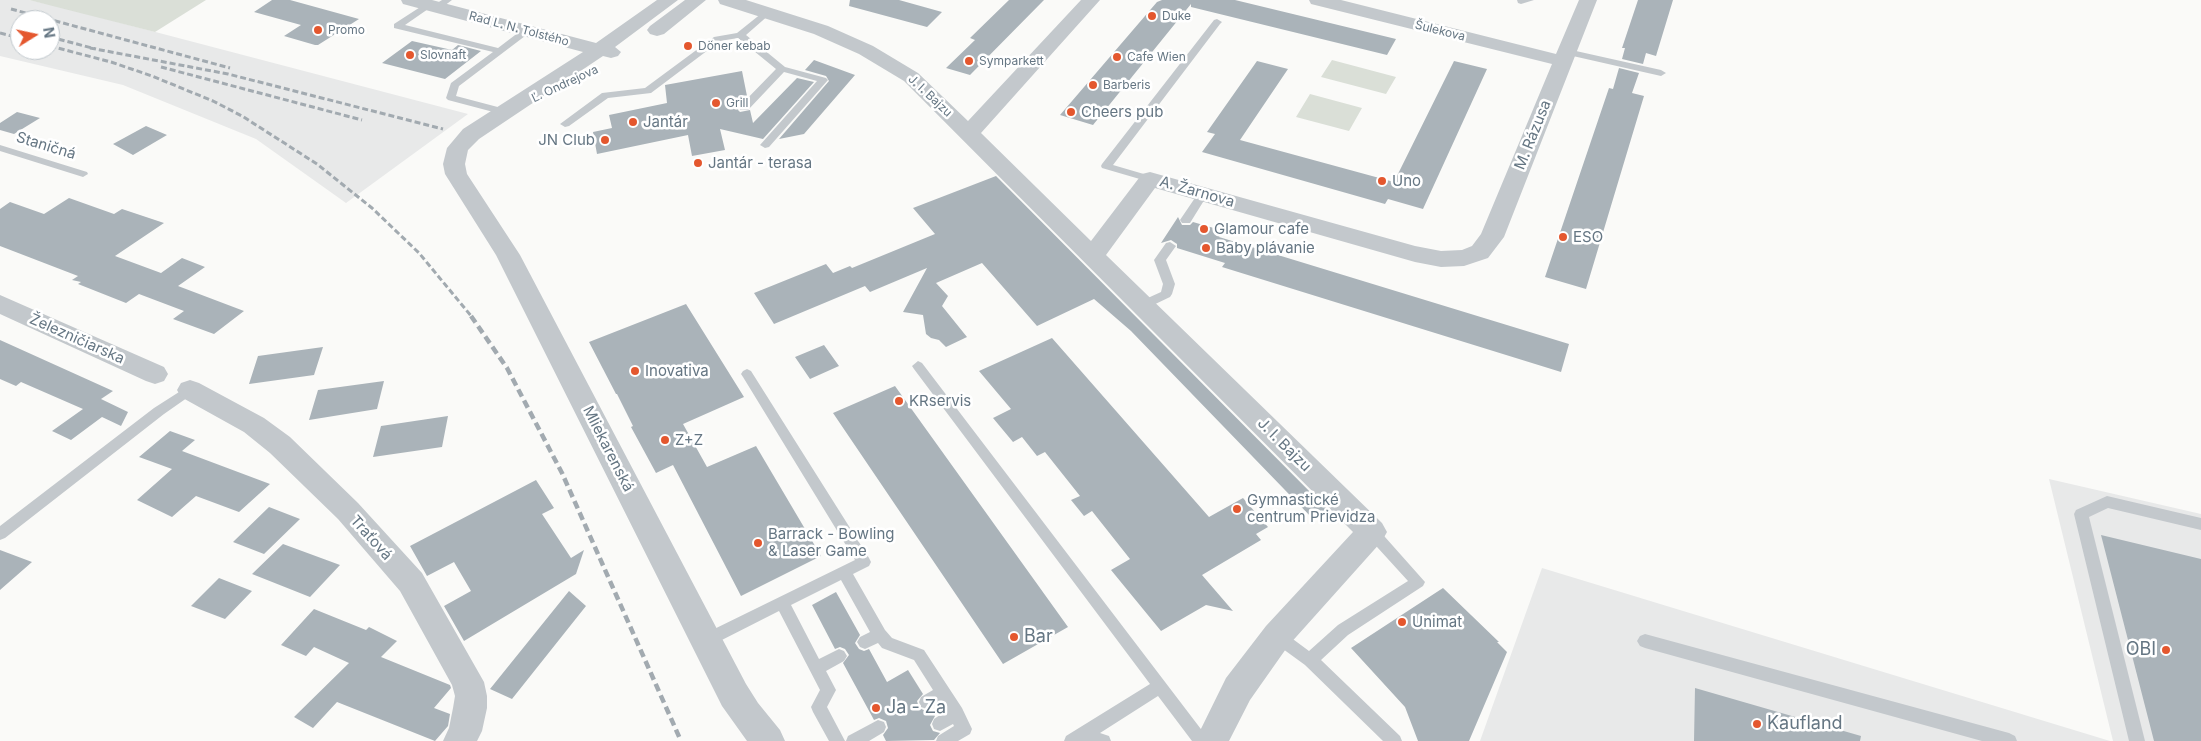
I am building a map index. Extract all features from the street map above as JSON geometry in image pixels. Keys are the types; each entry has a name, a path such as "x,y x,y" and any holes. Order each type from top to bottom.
{"street":[{"name":"Rad L. N. Tolstého","path":"410,0 438,4 526,31 600,50"},
{"name":"Ľ. Ondrejova","path":"456,155 458,148 464,140 600,50 669,0"},
{"name":"Ľ. Ondrejova","path":"505,112 585,76 624,54 697,0"},
{"name":"J. I. Bajzu","path":"727,0 821,30 866,50 912,77 1372,532"},
{"path":"968,133 1091,0"},
{"name":"Šulekova","path":"1318,0 1564,56"},
{"name":"M. Rázusa","path":"1464,258 1480,252 1492,237 1588,0"},
{"name":"Ľ. Ondrejova","path":"600,50 624,54"},
{"name":"Mliekarenská","path":"456,155 454,164 456,174 508,255 734,695 746,714 768,741"},
{"path":"1093,255 1150,179"},
{"name":"A. Žarnova","path":"1150,179 1415,254 1440,259 1464,258"},
{"name":"Železničiarska","path":"0,304 155,374"},
{"name":"Traťová","path":"190,390 254,425 280,445 348,511 411,582 468,682 472,696 465,731 460,741"},
{"path":"1212,741 1238,689 1277,636 1372,532"}],"lane":[{"path":"1521,1 1530,0"},
{"path":"438,4 397,26 500,51"},
{"path":"565,124 604,95 648,91 717,39 740,35 766,12"},
{"name":"A. Žarnova","path":"1150,179 1106,166 1217,22"},
{"path":"505,112 451,98 454,84 526,31"},
{"path":"740,35 782,69 823,80 765,145"},
{"path":"1564,56 1661,73"},
{"path":"744,108 782,69"},
{"name":"Staničná","path":"0,148 83,174"},
{"path":"1186,220 1203,194"},
{"path":"1143,305 1166,294 1169,284 1160,260 1170,246"},
{"path":"918,366 1202,741"},
{"path":"707,640 864,562 747,374"},
{"path":"0,534 159,411 190,390"},
{"path":"2137,741 2082,514 2107,502 2201,524"},
{"path":"1310,660 1343,630 1418,582 1372,532"},
{"path":"844,572 887,643 919,655 956,713 964,729 944,741"},
{"path":"782,603 828,690 819,707 836,741"},
{"path":"865,642 880,634"},
{"path":"1277,636 1310,660 1394,741"},
{"path":"1645,641 2009,741"},
{"path":"816,668 839,656"},
{"path":"1077,738 1160,686"},
{"path":"927,702 943,693"},
{"path":"940,724 956,713"},
{"path":"854,741 878,727"},
{"path":"1077,738 1103,741"}],"shaded area":[{"path":"0,0 29,0 468,114 346,203 256,139 123,85 17,60 60,60 60,10 10,10 10,58 0,56"},
{"path":"29,0 206,0 155,32"},
{"path":"1332,60 1396,77 1386,94 1321,77"},
{"path":"1310,94 1362,108 1349,131 1296,117"},
{"path":"2049,479 2201,514 2201,741 2113,741"},
{"path":"1542,568 2110,741 1480,741"}],"building":[{"path":"272,0 290,0 359,19 318,45 315,45 284,36 301,25 254,12"},
{"path":"850,0 899,0 942,12 927,27 849,6"},
{"path":"1009,0 1044,0 970,75 946,68 975,40 970,38"},
{"path":"1162,0 1235,0 1396,39 1387,55 1191,7 1191,4 1093,125 1060,115 1157,2"},
{"path":"1638,0 1673,0 1656,56 1646,53 1643,64 1622,59 1625,48 1622,48"},
{"path":"412,41 452,50 458,45 481,51 445,79 382,63"},
{"path":"814,60 855,75 804,134 779,139 829,81 826,76 805,70"},
{"path":"1257,61 1288,69 1240,140 1394,182 1454,61 1487,69 1423,209 1388,199 1385,204 1202,152 1215,134 1207,132"},
{"path":"1619,68 1639,73 1632,93 1644,96 1586,289 1545,277 1609,88 1613,89"},
{"path":"742,71 747,96 739,105 738,110 740,112 750,110 753,123 797,78 814,82 763,139 720,129 725,150 692,156 688,135 597,154 593,132 612,128 609,115 667,103 665,85"},
{"path":"17,112 40,118 14,134 0,130 0,123"},
{"path":"146,126 167,135 133,155 113,144"},
{"path":"996,176 1329,511 1314,520 1131,331 1094,299 1037,326 982,263 936,283 948,296 942,306 967,337 946,347 939,340 931,338 926,334 923,315 903,312 927,268 870,292 865,286 774,324 754,293 826,264 833,273 850,266 852,268 935,234 913,208"},
{"path":"69,198 114,214 122,209 164,223 115,256 161,273 182,258 205,267 178,286 244,311 214,334 173,319 184,311 139,294 126,303 78,284 81,282 72,280 78,276 0,246 0,209 10,202 44,214"},
{"path":"1178,217 1182,225 1190,225 1193,222 1224,231 1219,237 1569,344 1561,372 1222,267 1225,263 1177,248 1177,244 1171,240 1161,243"},
{"path":"686,304 744,397 683,424 707,467 756,446 821,556 741,596 673,465 656,473 589,342"},
{"path":"1052,338 1209,517 1243,498 1268,527 1256,534 1261,540 1202,575 1233,611 1206,605 1161,631 1111,570 1130,559 1092,511 1084,516 1071,500 1080,496 1045,452 1037,456 1022,437 1013,442 993,418 1011,409 979,371"},
{"path":"0,340 113,391 101,399 128,412 121,426 102,417 71,440 52,431 83,409 21,382 16,386 0,379"},
{"path":"824,345 839,366 810,379 795,357"},
{"path":"323,347 314,375 249,384 258,356"},
{"path":"384,381 377,409 309,420 318,390"},
{"path":"895,386 1068,627 1003,664 833,413"},
{"path":"448,416 442,447 373,457 381,426"},
{"path":"170,431 195,440 182,451 270,484 239,512 196,496 172,517 137,500 172,469 139,457"},
{"path":"536,480 554,508 542,514 571,558 584,550 576,574 464,641 444,606 471,591 454,562 427,576 410,546"},
{"path":"269,507 300,519 264,554 233,542"},
{"name":"OBI","path":"2101,535 2201,559 2201,741 2154,741"},
{"path":"283,544 340,565 310,597 252,574"},
{"path":"0,550 32,562 0,590"},
{"path":"219,578 252,591 225,619 191,606"},
{"path":"1443,588 1507,652 1469,741 1418,741 1405,707 1351,648"},
{"path":"569,591 586,606 512,699 490,689"},
{"path":"836,592 860,635 855,643 859,649 864,651 869,649 887,682 908,670 923,694 917,701 919,708 926,711 931,709 935,716 930,725 933,731 940,733 934,740 886,741 883,735 888,728 886,721 879,718 874,720 843,663 849,655 845,649 840,647 835,649 812,605"},
{"path":"314,609 366,630 369,627 397,641 381,657 450,685 451,688 434,708 450,714 448,726 435,741 337,702 313,728 294,717 349,663 314,647 306,656 281,645"},
{"name":"Kaufland","path":"1695,688 1861,736 1860,741 1694,741"}],"railway":[{"path":"11,9 230,68"},
{"path":"0,33 10,36"},
{"path":"60,40 96,49"},
{"path":"90,48 228,74 443,129"},
{"path":"60,49 111,62 152,76 213,101 242,116 317,164 372,208 419,253 472,317"},
{"path":"161,67 362,120"},
{"path":"471,316 507,368 562,473 681,741"}],"place":[{"name":"Duke","path":"1152,16"},
{"name":"Promo","path":"318,30"},
{"name":"Döner kebab","path":"688,46"},
{"name":"Slovnaft","path":"410,55"},
{"name":"Cafe Wien","path":"1117,57"},
{"name":"Symparkett","path":"969,61"},
{"name":"Barberis","path":"1093,85"},
{"name":"Grill","path":"716,103"},
{"name":"Cheers pub","path":"1071,112"},
{"name":"Jantár","path":"633,122"},
{"name":"JN Club","path":"605,140"},
{"name":"Jantár - terasa","path":"698,163"},
{"name":"Uno","path":"1382,181"},
{"name":"Glamour cafe","path":"1204,229"},
{"name":"ESO","path":"1563,237"},
{"name":"Baby plávanie","path":"1206,248"},
{"name":"Inovativa","path":"635,371"},
{"name":"KRservis","path":"899,401"},
{"name":"Z+Z","path":"665,440"},
{"name":"Gymnastické centrum Prievidza","path":"1237,509"},
{"name":"Barrack - Bowling & Laser Game","path":"758,543"},
{"name":"Unimat","path":"1402,622"},
{"name":"Bar","path":"1014,637"},
{"name":"OBI","path":"2166,650"},
{"name":"Ja - Za","path":"876,708"},
{"name":"Kaufland","path":"1757,724"}]}
